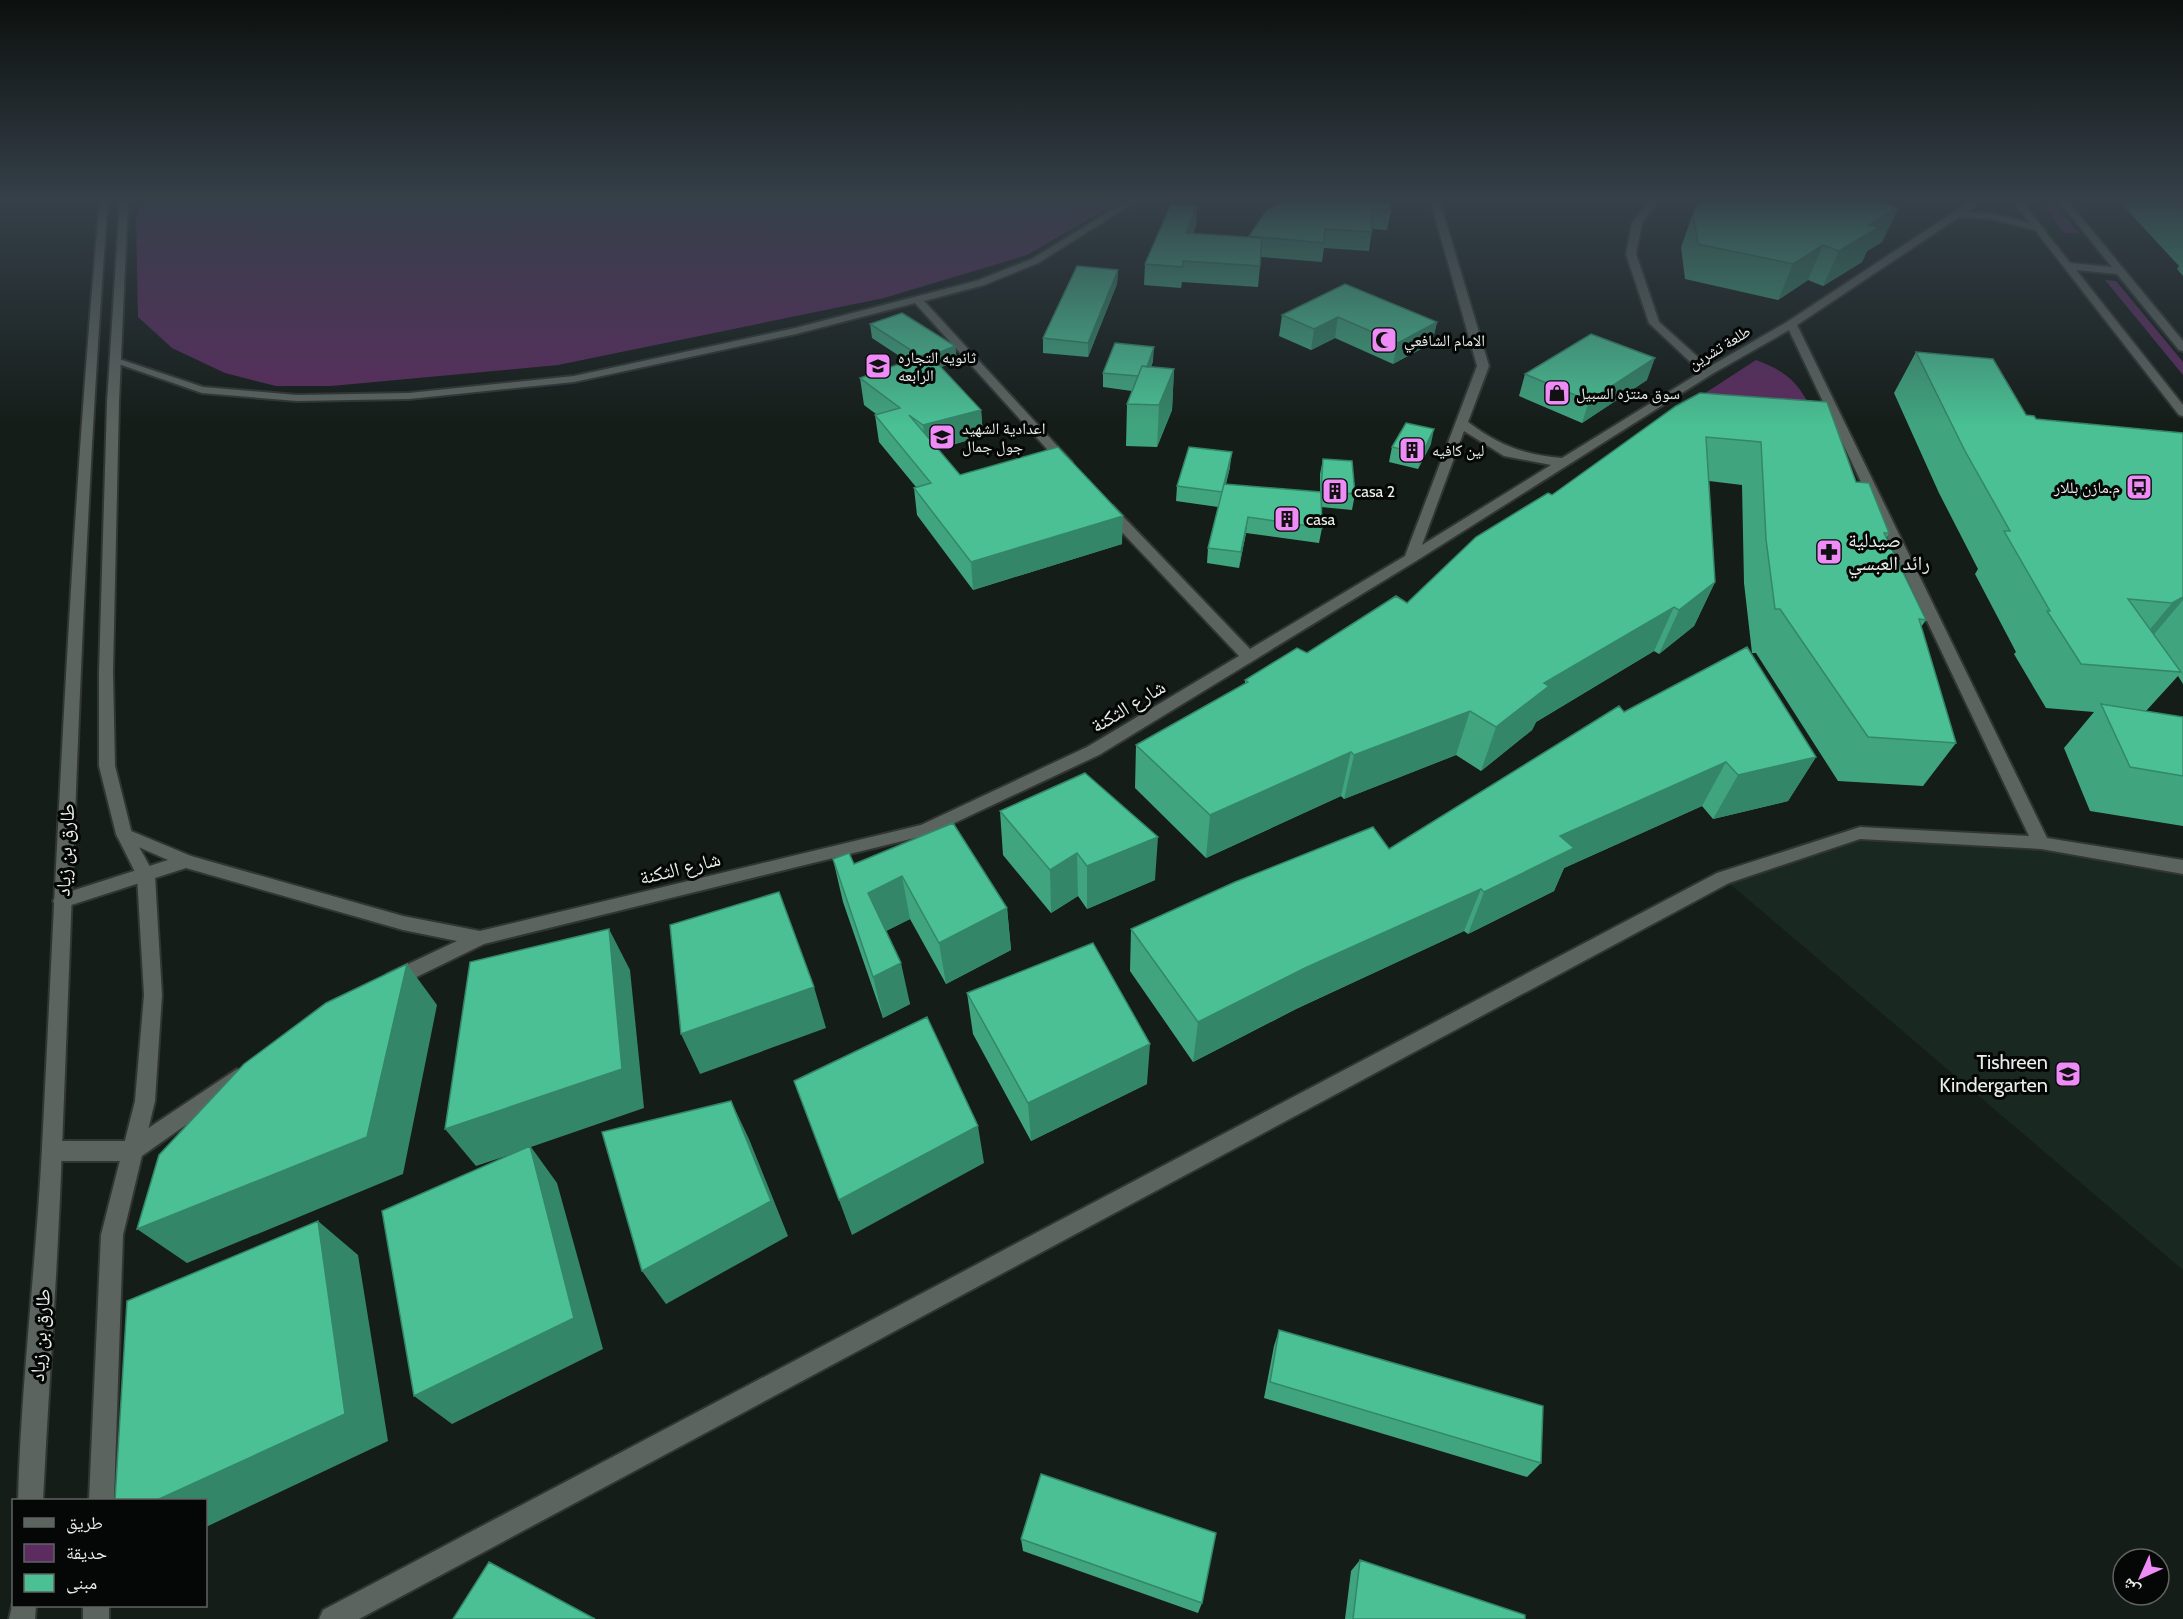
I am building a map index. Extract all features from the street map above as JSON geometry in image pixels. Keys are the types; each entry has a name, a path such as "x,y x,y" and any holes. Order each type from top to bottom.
{"street":[{"name":"طارق بن زياد","path":"30,1499 52,1151 62,901 91,365 98,275"},
{"path":"101,1499 111,1235 146,1101 153,995 146,876 124,834 107,766 106,672 120,275"},
{"path":"115,361 202,390 297,398 409,396 574,379 796,331 980,283 1001,275"},
{"path":"1411,558 1483,366 1456,275"},
{"path":"1638,275 1654,323 1708,372"},
{"name":"طلعة تشرين","path":"1411,558 1708,372 1791,324 1865,275"},
{"path":"2076,275 2183,413"},
{"path":"2123,275 2183,348"},
{"path":"917,299 1079,477"},
{"path":"1791,324 2041,843"},
{"path":"1461,423 1504,453 1526,459 1564,462"},
{"path":"1103,503 1159,566 1249,657"},
{"name":"شارع الثكنة","path":"480,938 925,830 1093,752 1411,558"},
{"path":"332,1619 1723,878 1860,833 2041,843 2183,867"},
{"path":"124,834 186,861 403,923 480,938"},
{"path":"62,901 146,876 186,861"},
{"path":"372,990 480,938"},
{"path":"52,1151 132,1152 255,1066"}],"shaded area":[{"name":"Tishreen Kindergarten","path":"1860,833 2041,843 2183,867 2183,1270 1723,878"}],"green space":[{"path":"137,275 962,275 884,298 558,365 331,386 276,386 225,373 172,348 138,317"},
{"path":"2105,280 2116,281 2183,362 2183,375"},
{"path":"1756,360 1790,378 1809,403 1821,427 1673,414"}],"building":[{"path":"1073,275 1116,275 1088,343 1043,338"},
{"path":"1345,284 1437,322 1398,343 1338,317 1314,329 1282,315"},
{"path":"902,313 955,346 928,357 920,356 870,324"},
{"path":"1591,334 1655,358 1589,401 1525,374"},
{"path":"1115,343 1154,347 1147,367 1142,366 1138,376 1103,373"},
{"path":"1916,352 1993,359 2026,415 2034,416 2036,419 2183,433 2183,597 2172,603 2128,599 2181,672 2081,664 2047,611 2050,611 2004,531 2010,531 1965,451"},
{"path":"924,355 938,364 981,410 923,425 909,415 960,475 1058,447 1123,516 971,562 914,488 931,483 875,415 900,408 860,378"},
{"path":"1142,366 1174,369 1159,405 1127,404"},
{"path":"1700,393 1827,402 1856,482 1869,483 1889,533 1884,533 1926,620 1919,619 1956,743 1868,737 1780,609 1775,609 1766,539 1761,442 1706,437 1715,582 1679,610 1674,607 1544,683 1549,686 1496,727 1470,711 1354,755 1351,752 1210,815 1136,745 1248,682 1245,680 1297,648 1307,653 1396,596 1407,603 1476,537 1548,493 1552,495 1676,406"},
{"path":"1406,423 1434,429 1422,454 1392,447"},
{"path":"1189,447 1232,452 1222,492 1177,486"},
{"path":"1323,459 1352,461 1355,494 1321,491"},
{"path":"1224,484 1321,492 1322,528 1248,517 1241,552 1208,548"},
{"path":"1747,647 1816,757 1738,775 1726,762 1560,836 1574,848 1484,892 1481,889 1305,968 1198,1022 1131,929 1235,882 1373,827 1389,849 1619,706 1624,712"},
{"path":"2101,704 2183,717 2183,776 2130,767"},
{"path":"1085,773 1158,837 1087,866 1077,853 1050,870 1000,811"},
{"path":"953,823 1007,908 939,943 902,876 868,893 901,963 873,977 833,859 849,853 854,864"},
{"path":"779,892 814,987 681,1034 670,925"},
{"path":"609,929 622,1069 445,1129 470,962"},
{"path":"1093,943 1150,1044 1028,1103 967,993"},
{"path":"407,964 367,1137 137,1229 159,1155 244,1064 326,1003"},
{"path":"927,1017 978,1126 839,1200 794,1081"},
{"path":"731,1101 771,1201 642,1271 602,1132"},
{"path":"530,1146 574,1318 414,1396 382,1211"},
{"path":"318,1221 345,1414 159,1499 115,1499 127,1301"},
{"path":"1279,1330 1543,1406 1541,1463 1270,1382"},
{"path":"1041,1474 1216,1533 1202,1603 1021,1539"},
{"path":"1360,1560 1525,1615 1525,1619 1353,1619"},
{"path":"489,1562 595,1619 453,1619"}],"place":[{"name":"الامام الشافعي","path":"1384,340"},
{"name":"ثانويه التجاره الرابعه","path":"878,366"},
{"name":"سوق منتزه السبيل","path":"1557,393"},
{"name":"اعدادية الشهيد جول جمال","path":"942,437"},
{"name":"لين كافيه","path":"1412,450"},
{"name":"م.مازن بللار","path":"2139,487"},
{"name":"casa 2","path":"1335,491"},
{"name":"casa","path":"1287,519"},
{"name":"صيدلية رائد العبسي","path":"1829,552"},
{"name":"Tishreen Kindergarten","path":"2068,1074"}]}
